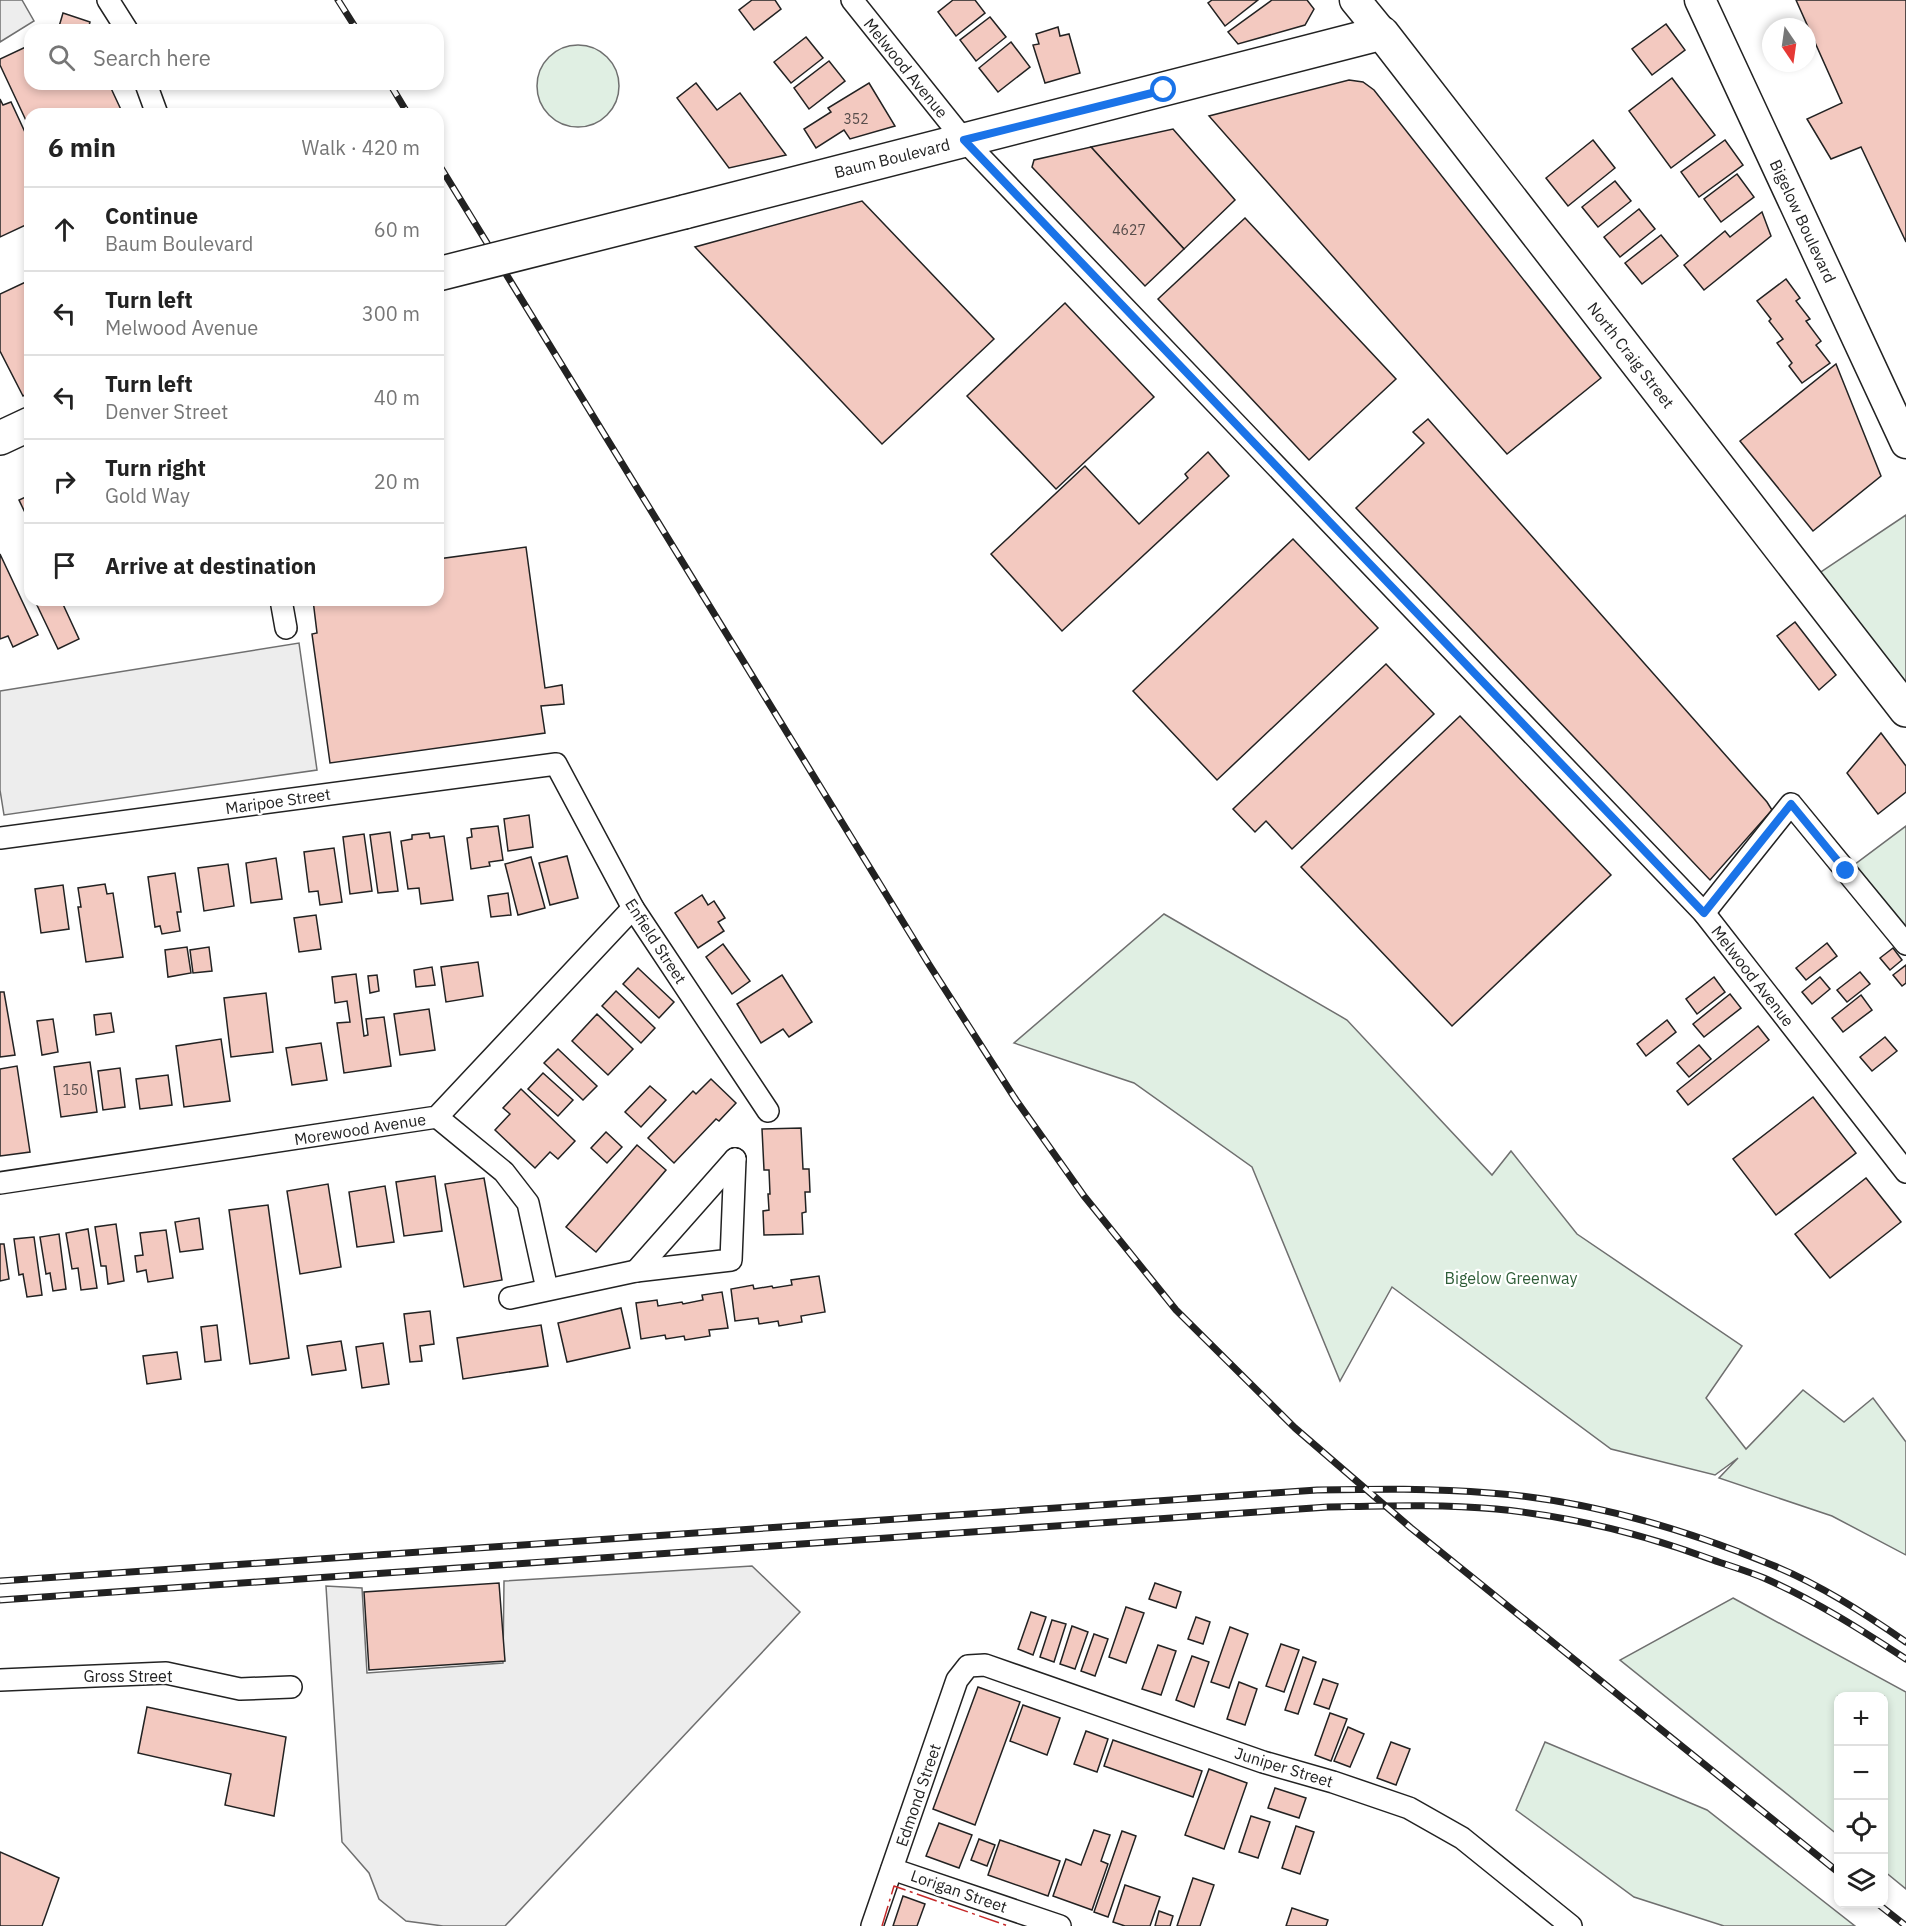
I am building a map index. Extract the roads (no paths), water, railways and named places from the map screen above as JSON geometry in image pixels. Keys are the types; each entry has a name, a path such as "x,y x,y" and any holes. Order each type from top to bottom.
{"main road":[{"name":"North Craig Street","path":"1355,0 1906,710"},
{"name":"Bigelow Boulevard","path":"1700,0 1906,443"},
{"name":"Baum Boulevard","path":"444,272 1382,33"},
{"path":"0,438 24,427"}],"street":[{"path":"108,0 123,24"},
{"name":"Melwood Avenue","path":"852,0 964,140 1704,913 1906,1172"},
{"path":"148,90 155,108"},
{"path":"282,606 286,628"},
{"name":"Maripoe Street","path":"0,838 556,764"},
{"name":"Enfield Street","path":"556,764 633,908 768,1111"},
{"path":"1704,913 1791,804 1906,944"},
{"name":"Morewood Avenue","path":"0,1183 437,1117 633,908"},
{"path":"437,1117 504,1172 528,1203 547,1289"},
{"path":"510,1298 636,1271 731,1260 735,1159 636,1271"},
{"name":"Juniper Street","path":"968,1666 985,1665 1263,1762 1333,1782 1409,1808 1462,1838 1571,1926"},
{"name":"Edmond Street","path":"872,1926 957,1680 968,1666"},
{"name":"Gross Street","path":"0,1680 166,1673 240,1689 291,1687"},
{"name":"Lorigan Street","path":"892,1869 1060,1926"}],"railway":[{"path":"338,0 353,24"},
{"path":"394,90 404,108"},
{"path":"444,173 930,966 1016,1100 1084,1196 1176,1310 1295,1428 1411,1528 1834,1869"},
{"path":"0,1581 1317,1490 1469,1491 1562,1502 1598,1509 1704,1539 1807,1581 1874,1620 1906,1642"},
{"path":"0,1600 1328,1507 1454,1506 1524,1512 1606,1527 1758,1575 1801,1596 1906,1659"},
{"path":"1883,1908 1906,1926"}],"park label":[{"name":"Bigelow Greenway","path":"1511,1278"}]}
